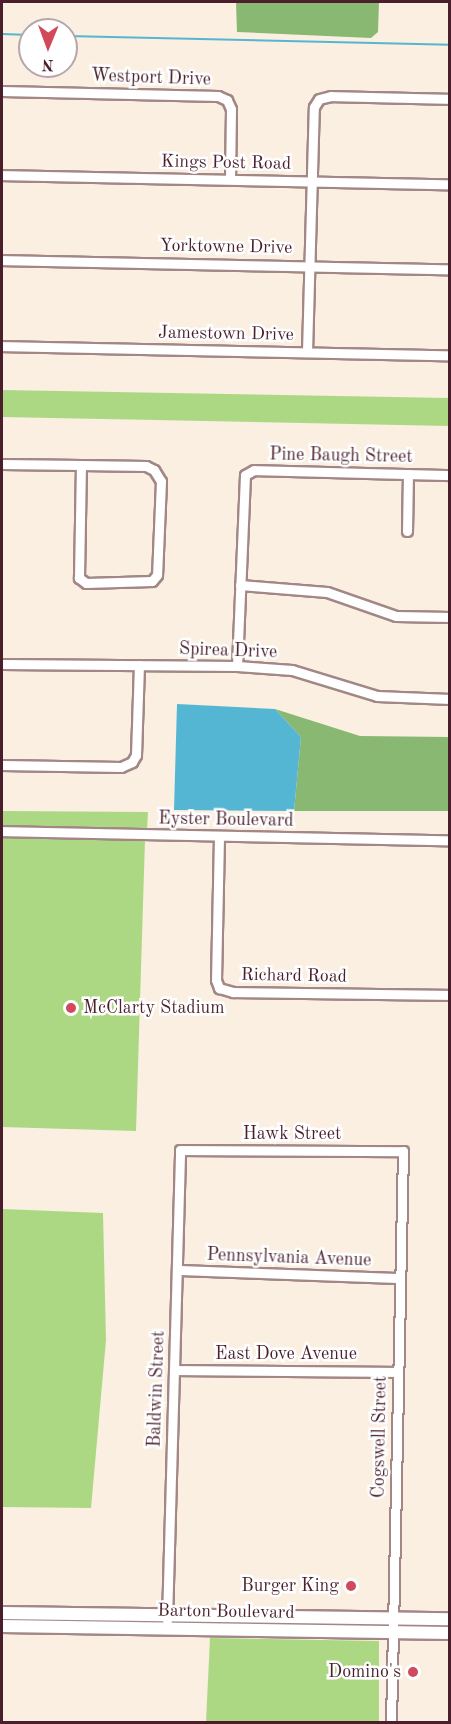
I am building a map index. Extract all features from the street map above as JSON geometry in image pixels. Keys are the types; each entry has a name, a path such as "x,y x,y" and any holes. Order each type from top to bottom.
{"main road":[{"name":"Barton Boulevard","path":"2,1613 63,1614 221,1629 450,1634"},
{"path":"20,1627 56,1623 63,1614"},
{"name":"Barton Boulevard","path":"2,1626 167,1623 246,1617 450,1619"},
{"path":"221,1629 246,1617"},
{"path":"266,1631 305,1624 312,1618"}],"street":[{"name":"Westport Drive","path":"2,91 218,96 227,100 231,109 230,179"},
{"path":"307,352 314,107 319,99 450,99"},
{"name":"Kings Post Road","path":"2,175 450,184"},
{"name":"Yorktowne Drive","path":"2,260 450,269"},
{"name":"Jamestown Drive","path":"2,346 450,355"},
{"path":"2,464 81,465 146,466 154,471 161,481 157,575 144,584 86,583 79,578 81,465"},
{"name":"Pine Baugh Street","path":"237,666 245,475 254,470 450,475"},
{"path":"407,531 408,474"},
{"path":"240,585 305,588 396,616 450,617"},
{"name":"Spirea Drive","path":"2,664 237,666 292,670 377,696 450,699"},
{"path":"2,765 122,767 132,762 136,755 139,665"},
{"name":"Eyster Boulevard","path":"2,831 450,840"},
{"name":"Richard Road","path":"219,837 216,980 219,988 233,992 450,995"},
{"name":"Hawk Street","path":"180,1150 403,1151"},
{"name":"Baldwin Street","path":"167,1623 180,1150"},
{"name":"Cogswell Street","path":"391,1722 403,1151"},
{"name":"Pennsylvania Avenue","path":"177,1270 399,1278"},
{"name":"East Dove Avenue","path":"175,1370 398,1372"}],"green space":[{"path":"236,2 379,2 378,32 371,38 237,32"},
{"path":"2,390 449,398 449,426 2,417"},
{"path":"275,709 360,736 449,737 449,811 294,811 301,737"},
{"path":"2,811 148,812 147,831 2,827"},
{"name":"McClarty Stadium","path":"2,836 145,839 136,1131 2,1127"},
{"path":"2,1209 103,1213 106,1340 91,1508 2,1507"},
{"path":"210,1638 379,1641 379,1722 206,1722"}],"water":[{"path":"177,704 275,709 301,737 294,811 174,810"}],"waterway":[{"path":"2,34 18,35"},
{"path":"78,36 450,45"}],"place":[{"name":"McClarty Stadium","path":"71,1008"},
{"name":"Burger King","path":"351,1586"},
{"name":"Domino's","path":"413,1672"}]}
